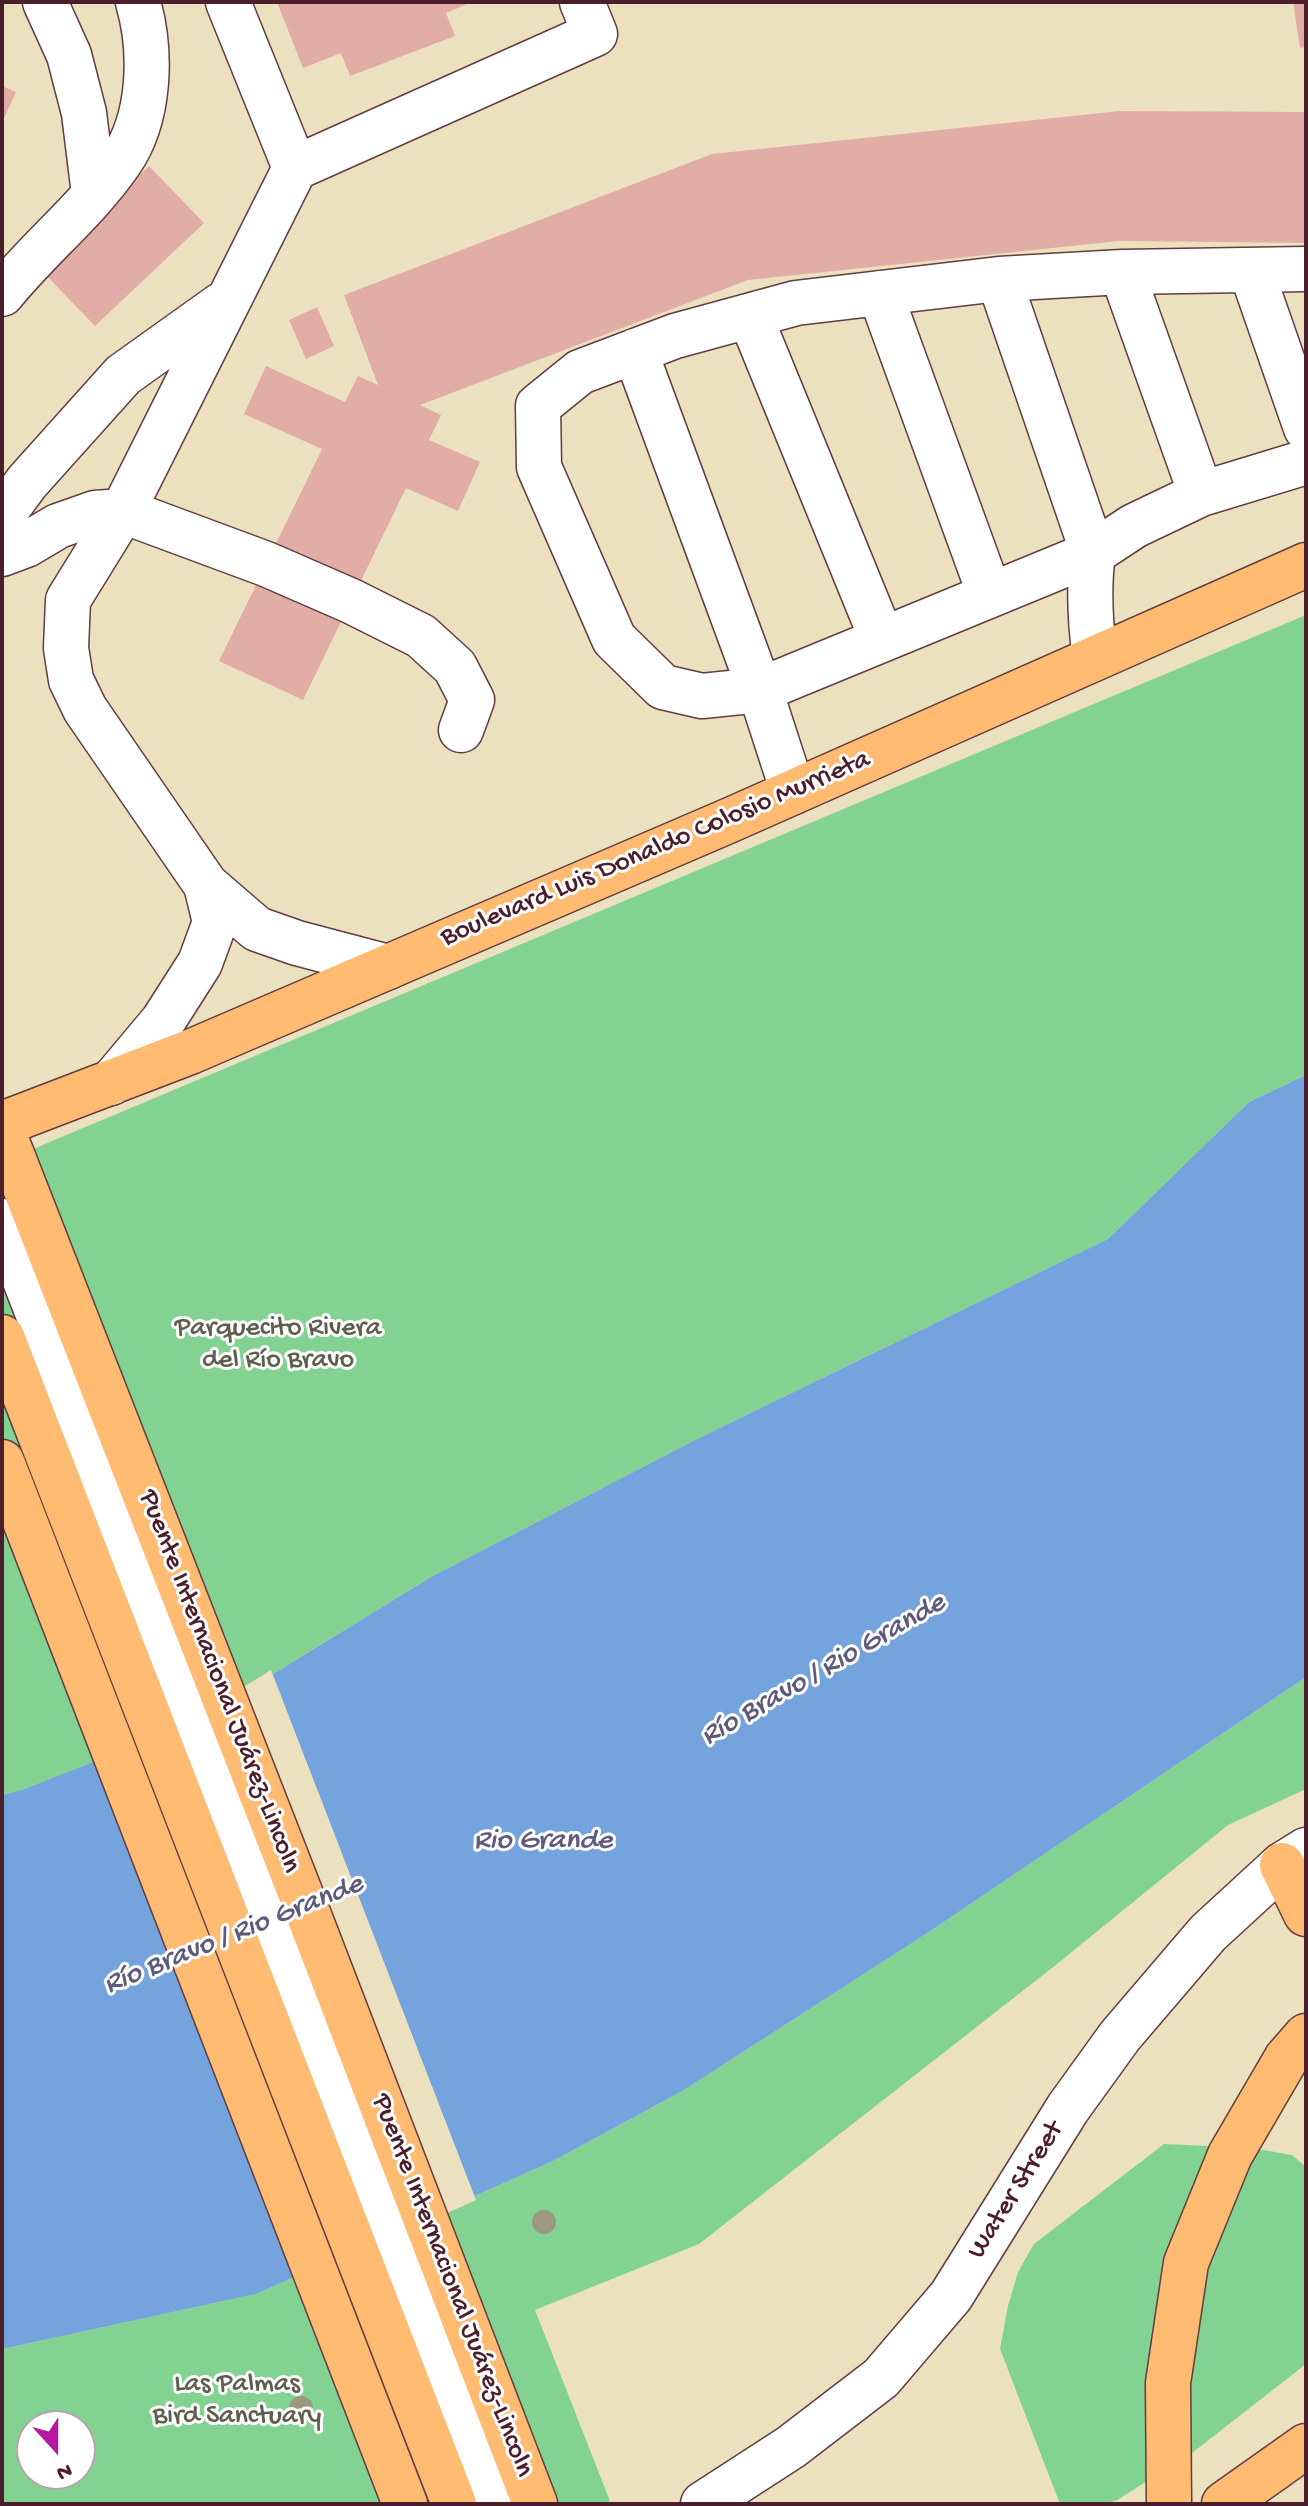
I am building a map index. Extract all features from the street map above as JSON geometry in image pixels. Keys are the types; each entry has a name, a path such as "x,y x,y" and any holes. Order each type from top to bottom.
{"main road":[{"name":"Boulevard Luis Donaldo Colosio Murrieta","path":"2,1127 388,967 1306,565"},
{"name":"Puente Internacional Juárez-Lincoln","path":"2,1127 535,2504"},
{"path":"2,1337 454,2504"},
{"path":"2,1462 405,2504"},
{"path":"1294,1858 1306,1914"},
{"path":"1169,2504 1168,2383 1186,2263 1230,2155 1286,2059 1306,2036"},
{"path":"1224,2504 1306,2446"}],"street":[{"path":"45,2 69,55 80,98 94,194"},
{"path":"2,294 122,159 138,123 146,82 144,25 138,2"},
{"path":"228,2 295,168"},
{"path":"388,967 257,929 206,885 85,709 71,680 66,648 68,600 123,511 295,168 595,34 582,2"},
{"path":"1306,269 1122,272 999,279 796,303 675,336 580,372 538,406 539,467 614,639 663,687 702,696 760,690 1093,553 1134,526 1201,494 1306,462"},
{"path":"1251,270 1306,428"},
{"path":"1122,272 1201,494"},
{"path":"999,279 1093,553 1089,605 1095,658"},
{"path":"880,293 990,595"},
{"path":"2,516 27,482 123,375 227,302"},
{"path":"750,316 882,639"},
{"path":"635,351 760,690 793,792"},
{"path":"2,554 26,545 58,526 95,513 123,511 266,564 421,636 455,667 472,700 461,730"},
{"path":"111,1083 163,1021 200,963 215,922 206,885"},
{"path":"2,1221 498,2504"},
{"name":"Water Street","path":"703,2504 791,2447 881,2378 951,2296 1068,2108 1120,2036 1208,1933 1294,1858"}],"green space":[{"name":"Parquecito Rivera del Río Bravo","path":"1306,615 1306,1075 1249,1102 1108,1239 693,1441 431,1577 195,1722 2,1795 2,1162"},
{"name":"Las Palmas Bird Sanctuary","path":"1306,1677 1306,1789 1228,1825 1052,1968 699,2244 535,2310 610,2501 601,2504 2,2504 2,2349 256,2294 553,2161 684,2090 929,1932"},
{"path":"1164,2144 1252,2148 1292,2155 1306,2167 1306,2364 1192,2453 1117,2500 1106,2504 1060,2504 1000,2349 1008,2306 1018,2272 1034,2244"}],"water":[{"name":"Rio Grande","path":"1306,1075 1306,1677 929,1932 684,2090 553,2161 256,2294 2,2349 2,1795 195,1722 431,1577 693,1441 1108,1239 1249,1102"}],"pier":[{"path":"271,1670 476,2200 301,2279 99,1756 193,1718"}],"building":[{"path":"277,2 472,2 446,13 455,36 350,76 341,53 303,68"},
{"path":"1293,2 1306,2 1306,47 1300,48"},
{"path":"2,86 16,92 2,123"},
{"path":"1120,111 1306,112 1306,243 1119,241 748,280 420,405 441,415 429,440 480,462 458,511 406,488 303,700 219,661 322,449 244,414 266,366 345,402 358,376 378,385 344,295 712,154"},
{"path":"149,166 204,223 95,326 40,269"},
{"path":"317,307 334,346 306,359 289,320"}],"water label":[{"name":"Río Bravo / Rio Grande","path":"824,1671"},
{"name":"Río Bravo / Rio Grande","path":"234,1936"}]}
